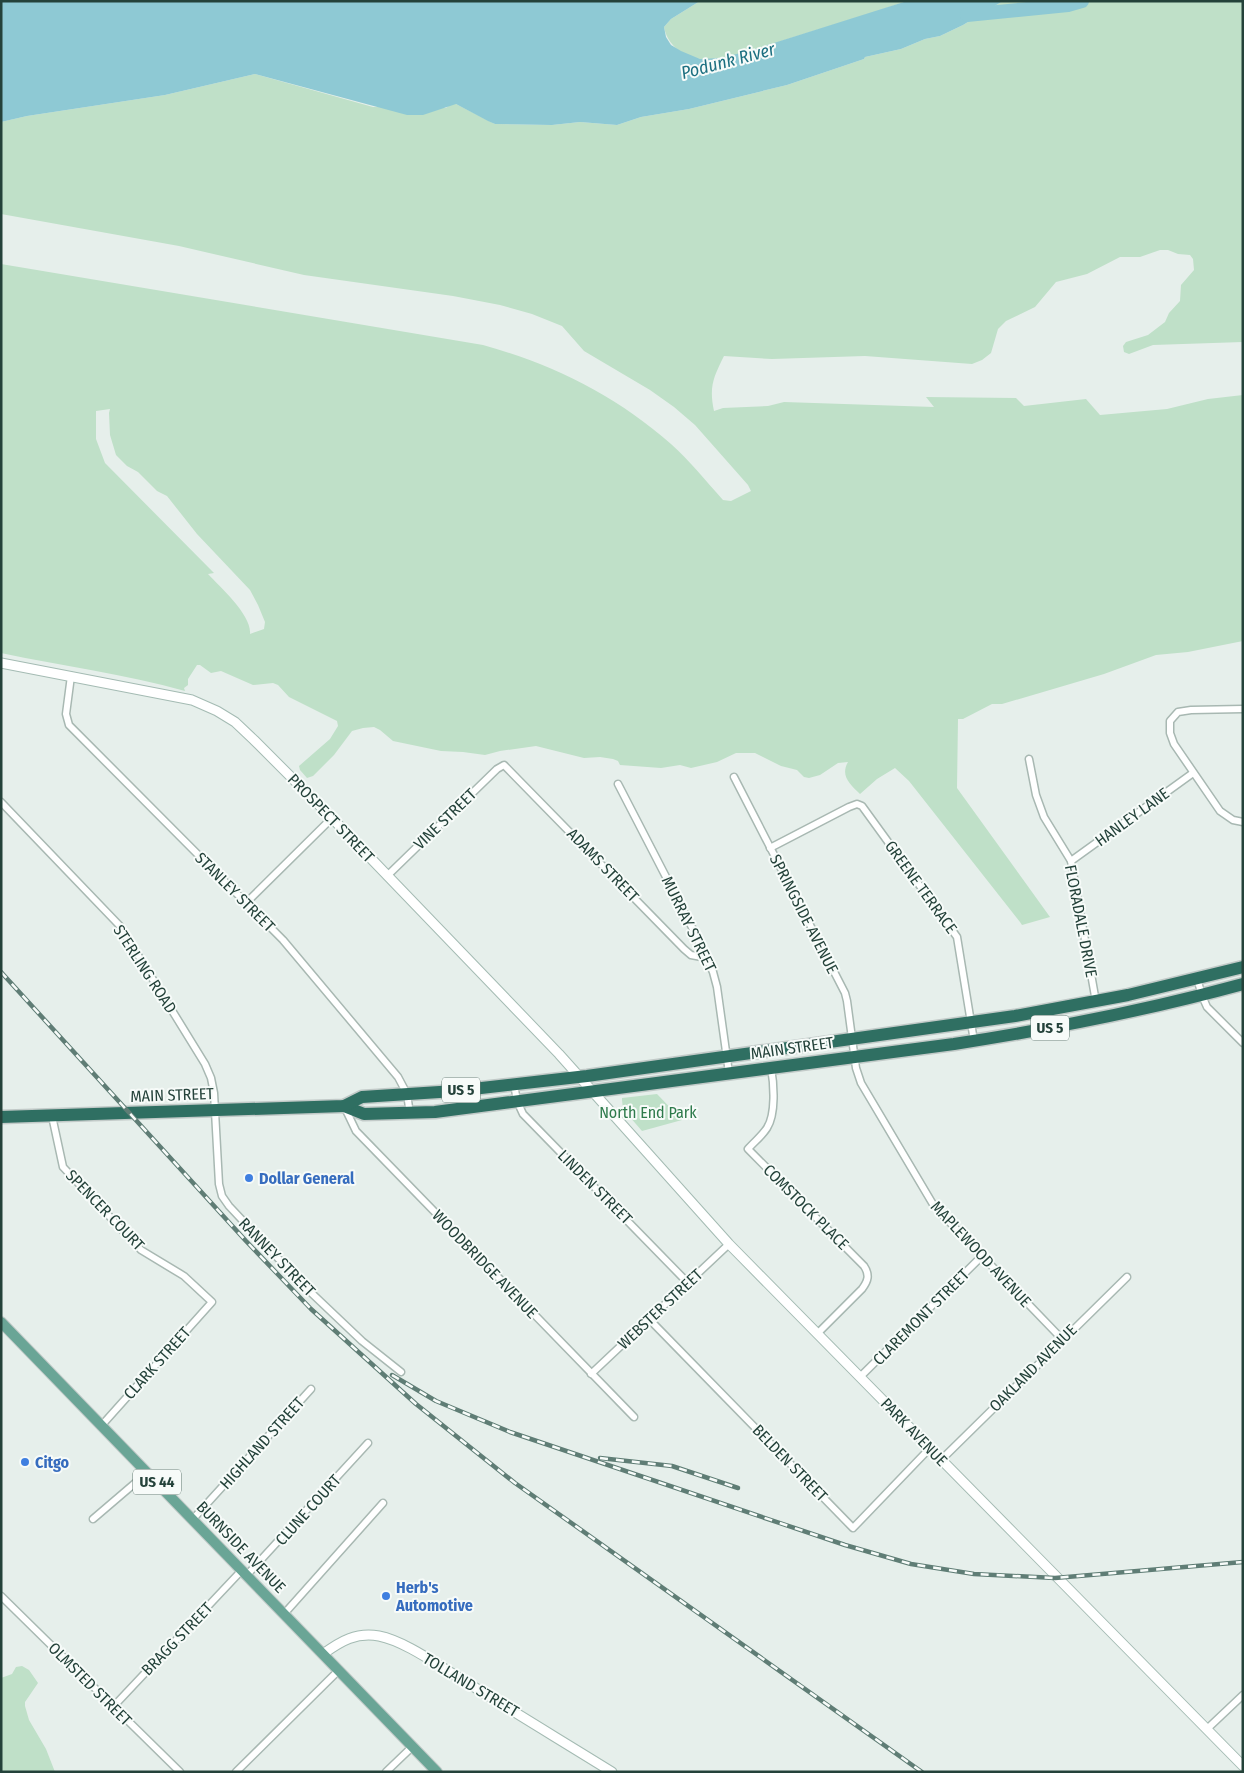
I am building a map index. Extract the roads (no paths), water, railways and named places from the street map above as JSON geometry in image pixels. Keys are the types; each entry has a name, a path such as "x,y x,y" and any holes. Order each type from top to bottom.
{"highway":[{"name":"MAIN STREET","path":"344,1106 362,1097 579,1077 971,1023 1096,1002 1243,967"},
{"name":"MAIN STREET","path":"1,1118 344,1106 364,1114 440,1112 974,1041 1107,1017 1243,984"}],"main road":[{"name":"PROSPECT STREET","path":"1,662 186,698 201,703 234,722 332,818 559,1054 591,1091"},
{"name":"PARK AVENUE","path":"591,1091 730,1244 1243,1766"},
{"name":"BURNSIDE AVENUE","path":"2,1323 437,1772"},
{"name":"TOLLAND STREET","path":"323,1654 347,1638 360,1635 379,1636 396,1642 428,1659 612,1772"}],"street":[{"name":"STANLEY STREET","path":"71,676 66,714 69,725 283,940 398,1078 407,1094 410,1114"},
{"path":"1243,709 1178,712 1170,721 1170,733 1174,744 1192,773 1220,811 1233,820 1243,822"},
{"name":"FLORADALE DRIVE","path":"1029,759 1036,795 1044,817 1071,861 1096,1002"},
{"name":"VINE STREET","path":"387,876 504,764"},
{"name":"ADAMS STREET","path":"504,764 691,955 707,958"},
{"name":"HANLEY LANE","path":"1071,861 1192,773"},
{"name":"SPRINGSIDE AVENUE","path":"734,777 845,994 848,1001 855,1057"},
{"name":"MURRAY STREET","path":"618,784 707,958 717,987 730,1073"},
{"name":"STERLING ROAD","path":"1,802 120,926 208,1071 213,1088 215,1110"},
{"name":"GREENE TERRACE","path":"770,848 857,804 862,806 957,937 974,1041"},
{"path":"246,903 332,818"},
{"path":"1197,979 1207,1007 1243,1044"},
{"name":"MAPLEWOOD AVENUE","path":"855,1057 856,1068 862,1083 928,1198 941,1214 1062,1339"},
{"name":"COMSTOCK PLACE","path":"772,1068 773,1090 770,1122 748,1149 864,1266 868,1274 867,1281 862,1290 817,1334"},
{"name":"LINDEN STREET","path":"514,1084 517,1101 523,1114 688,1283"},
{"name":"WOODBRIDGE AVENUE","path":"344,1106 356,1131 634,1417"},
{"name":"RANNEY STREET","path":"215,1110 218,1184 222,1196 229,1206 303,1284 362,1341 401,1372"},
{"name":"SPENCER COURT","path":"52,1116 62,1167 142,1250 184,1276 212,1302"},
{"name":"WEBSTER STREET","path":"591,1374 730,1244"},
{"name":"CLAREMONT STREET","path":"860,1377 982,1256"},
{"name":"OAKLAND AVENUE","path":"941,1460 1127,1277"},
{"name":"CLARK STREET","path":"102,1425 212,1302"},
{"name":"BELDEN STREET","path":"649,1319 853,1528 930,1448"},
{"name":"HIGHLAND STREET","path":"192,1519 311,1389"},
{"name":"CLUNE COURT","path":"245,1573 368,1443"},
{"path":"93,1519 148,1472"},
{"path":"284,1614 383,1503"},
{"name":"BRAGG STREET","path":"113,1707 245,1573"},
{"name":"OLMSTED STREET","path":"1,1596 180,1772"},
{"path":"236,1772 340,1670"},
{"path":"1207,1729 1243,1695"},
{"path":"386,1772 413,1746"}],"water":[{"path":"1,1 700,1 671,19 664,27 666,37 671,45 700,59 721,58 752,50 907,1 1003,1 963,25 940,36 925,39 901,49 865,57 864,59 787,85 689,109 641,117 617,125 580,122 552,125 495,124 456,104 423,115 407,115 255,74 165,95 27,116 1,122"}],"waterway":[{"name":"Podunk River","path":"967,15 1068,5 1082,1"}],"railway":[{"path":"1,972 246,1241 311,1309 416,1404 515,1483 922,1772"},
{"path":"392,1375 436,1401 510,1432 845,1545 911,1564 974,1574 1055,1578 1243,1562"},
{"path":"600,1458 672,1466 738,1488"}],"place":[{"name":"Dollar General","path":"249,1178"},
{"name":"Citgo","path":"25,1462"},
{"name":"Herb's Automotive","path":"386,1596"}],"park label":[{"name":"North End Park","path":"648,1112"}]}
